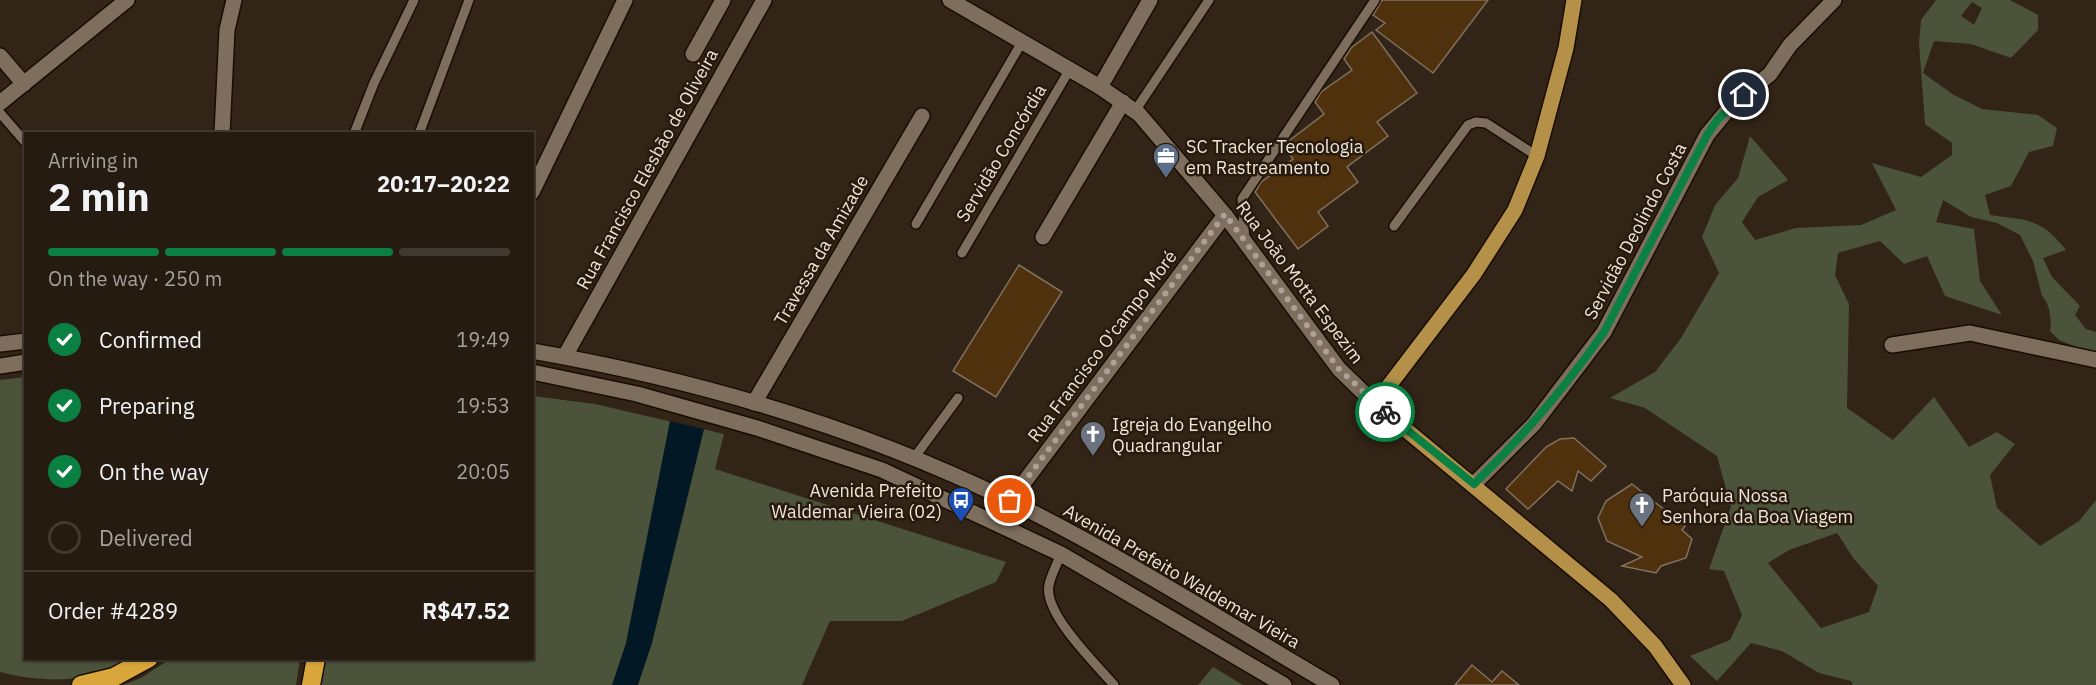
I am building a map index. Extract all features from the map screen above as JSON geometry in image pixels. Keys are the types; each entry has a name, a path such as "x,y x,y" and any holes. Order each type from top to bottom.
{"highway":[{"path":"81,685 114,677 145,660"},
{"path":"311,685 316,660"}],"main road":[{"path":"1375,404 1499,238 1528,183 1538,156 1566,48 1574,0"},
{"name":"Rua João Motta Espezim","path":"1375,404 1474,484 1634,622 1683,685"}],"street":[{"path":"0,104 127,0"},
{"path":"222,132 226,39 234,0"},
{"path":"534,188 625,0"},
{"path":"693,54 723,0"},
{"name":"Rua Francisco Elesbão de Oliveira","path":"565,356 764,0"},
{"name":"Rua João Motta Espezim","path":"950,0 1100,87 1129,106 1158,133 1225,214 1339,369 1375,404"},
{"path":"1100,87 1150,0"},
{"name":"Servidão Deolindo Costa","path":"1474,484 1534,424 1604,332 1707,135 1718,119 1770,74 1791,45 1834,0"},
{"path":"0,56 24,84"},
{"path":"1042,237 1129,106"},
{"name":"Travessa da Amizade","path":"754,403 922,116"},
{"name":"Rua Francisco O'campo Moré","path":"1010,501 1225,214"},
{"path":"1892,345 1970,333 2096,360"},
{"path":"0,344 24,340"},
{"name":"Avenida Prefeito Waldemar Vieira","path":"534,351 565,356 754,403 920,461 1010,501 1114,557 1332,685"},
{"path":"0,366 24,362"},
{"path":"534,372 637,394 757,428 882,470 1061,554 1284,685"},
{"path":"915,485 920,461"}],"lane":[{"path":"355,132 374,83 414,0"},
{"path":"420,132 469,0"},
{"path":"1129,106 1209,0"},
{"path":"1245,242 1242,199 1376,0"},
{"path":"916,224 1022,42"},
{"name":"Servidão Concórdia","path":"962,253 1070,69"},
{"path":"0,113 24,141"},
{"path":"1394,226 1468,125 1476,122 1486,123 1538,156"},
{"path":"920,461 958,398"},
{"path":"1061,554 1048,586 1050,602 1057,616 1114,685"}],"green space":[{"path":"1936,0 2010,0 2038,15 2038,30 2011,58 1971,44 1934,41 1923,73 1954,95 1982,109 2038,115 2057,128 2053,146 2029,152 2011,186 1985,195 1990,215 2033,222 2049,232 2066,250 2043,258 2052,277 2080,306 2075,315 2086,329 2096,332 2096,355 2059,340 2050,331 2049,308 2042,296 2033,261 2020,235 1997,223 1971,217 1943,200 1936,222 1974,229 1980,281 2002,315 1945,296 1927,256 1904,264 1880,241 1838,253 1835,275 1849,304 1847,408 1893,440 1934,397 1969,447 1997,432 2015,444 1990,475 1997,508 2040,546 2079,521 2096,500 2096,685 1853,685 1851,681 1819,673 1782,651 1751,643 1717,681 1690,656 1730,640 1742,615 1724,571 1709,569 1731,507 1717,456 1645,408 1610,398 1655,372 1681,338 1719,273 1702,237 1715,205 1738,178 1750,136 1788,180 1758,197 1742,222 1755,240 1796,228 1861,225 1896,210 1872,163 1921,177 1952,155 1952,143 1925,124 1919,43 1921,20","holes":["1972,2 1982,8 1974,25 1961,16","1837,533 1854,559 1878,586 1869,612 1821,628 1768,563 1789,550"]},
{"path":"24,377 24,660 131,660 119,667 86,677 68,679 33,678 0,672 0,380"},
{"path":"534,396 595,404 724,434 715,469 1006,562 996,582 902,621 830,621 802,685 319,685 325,660 534,660"},
{"path":"168,660 300,660 296,685 123,685 141,678"},
{"path":"1213,667 1243,685 1198,685"}],"water":[{"path":"670,421 704,429 652,643 638,685 612,685 626,643"}],"building":[{"path":"1382,0 1488,0 1433,73 1376,30 1385,23 1373,15"},
{"path":"1372,32 1417,93 1377,122 1388,136 1347,167 1358,182 1318,212 1328,226 1298,249 1255,192 1261,182 1293,159 1285,148 1290,140 1324,114 1315,102 1321,92 1352,70 1344,59 1351,48"},
{"path":"1019,265 1062,292 996,397 953,371"},
{"path":"1574,438 1606,466 1591,481 1578,471 1572,491 1558,481 1528,509 1506,489 1546,447 1560,439"},
{"name":"Paróquia Nossa Senhora da Boa Viagem","path":"1632,484 1685,526 1682,530 1692,539 1686,558 1661,566 1656,573 1622,566 1642,557 1607,541 1598,518 1606,501"},
{"path":"1472,665 1492,682 1502,671 1519,685 1455,685"}],"way so far":[{"path":"1010,501 1225,214 1339,369 1385,412"}],"place":[{"name":"SC Tracker Tecnologia em Rastreamento","path":"1166,179"},
{"name":"Igreja do Evangelho Quadrangular","path":"1093,457"},
{"name":"Avenida Prefeito Waldemar Vieira (02)","path":"961,523"},
{"name":"Paróquia Nossa Senhora da Boa Viagem","path":"1642,528"}],"route":[{"path":"1385,412 1474,484 1534,424 1589,354 1604,332 1707,135 1718,119 1744,95"}]}
